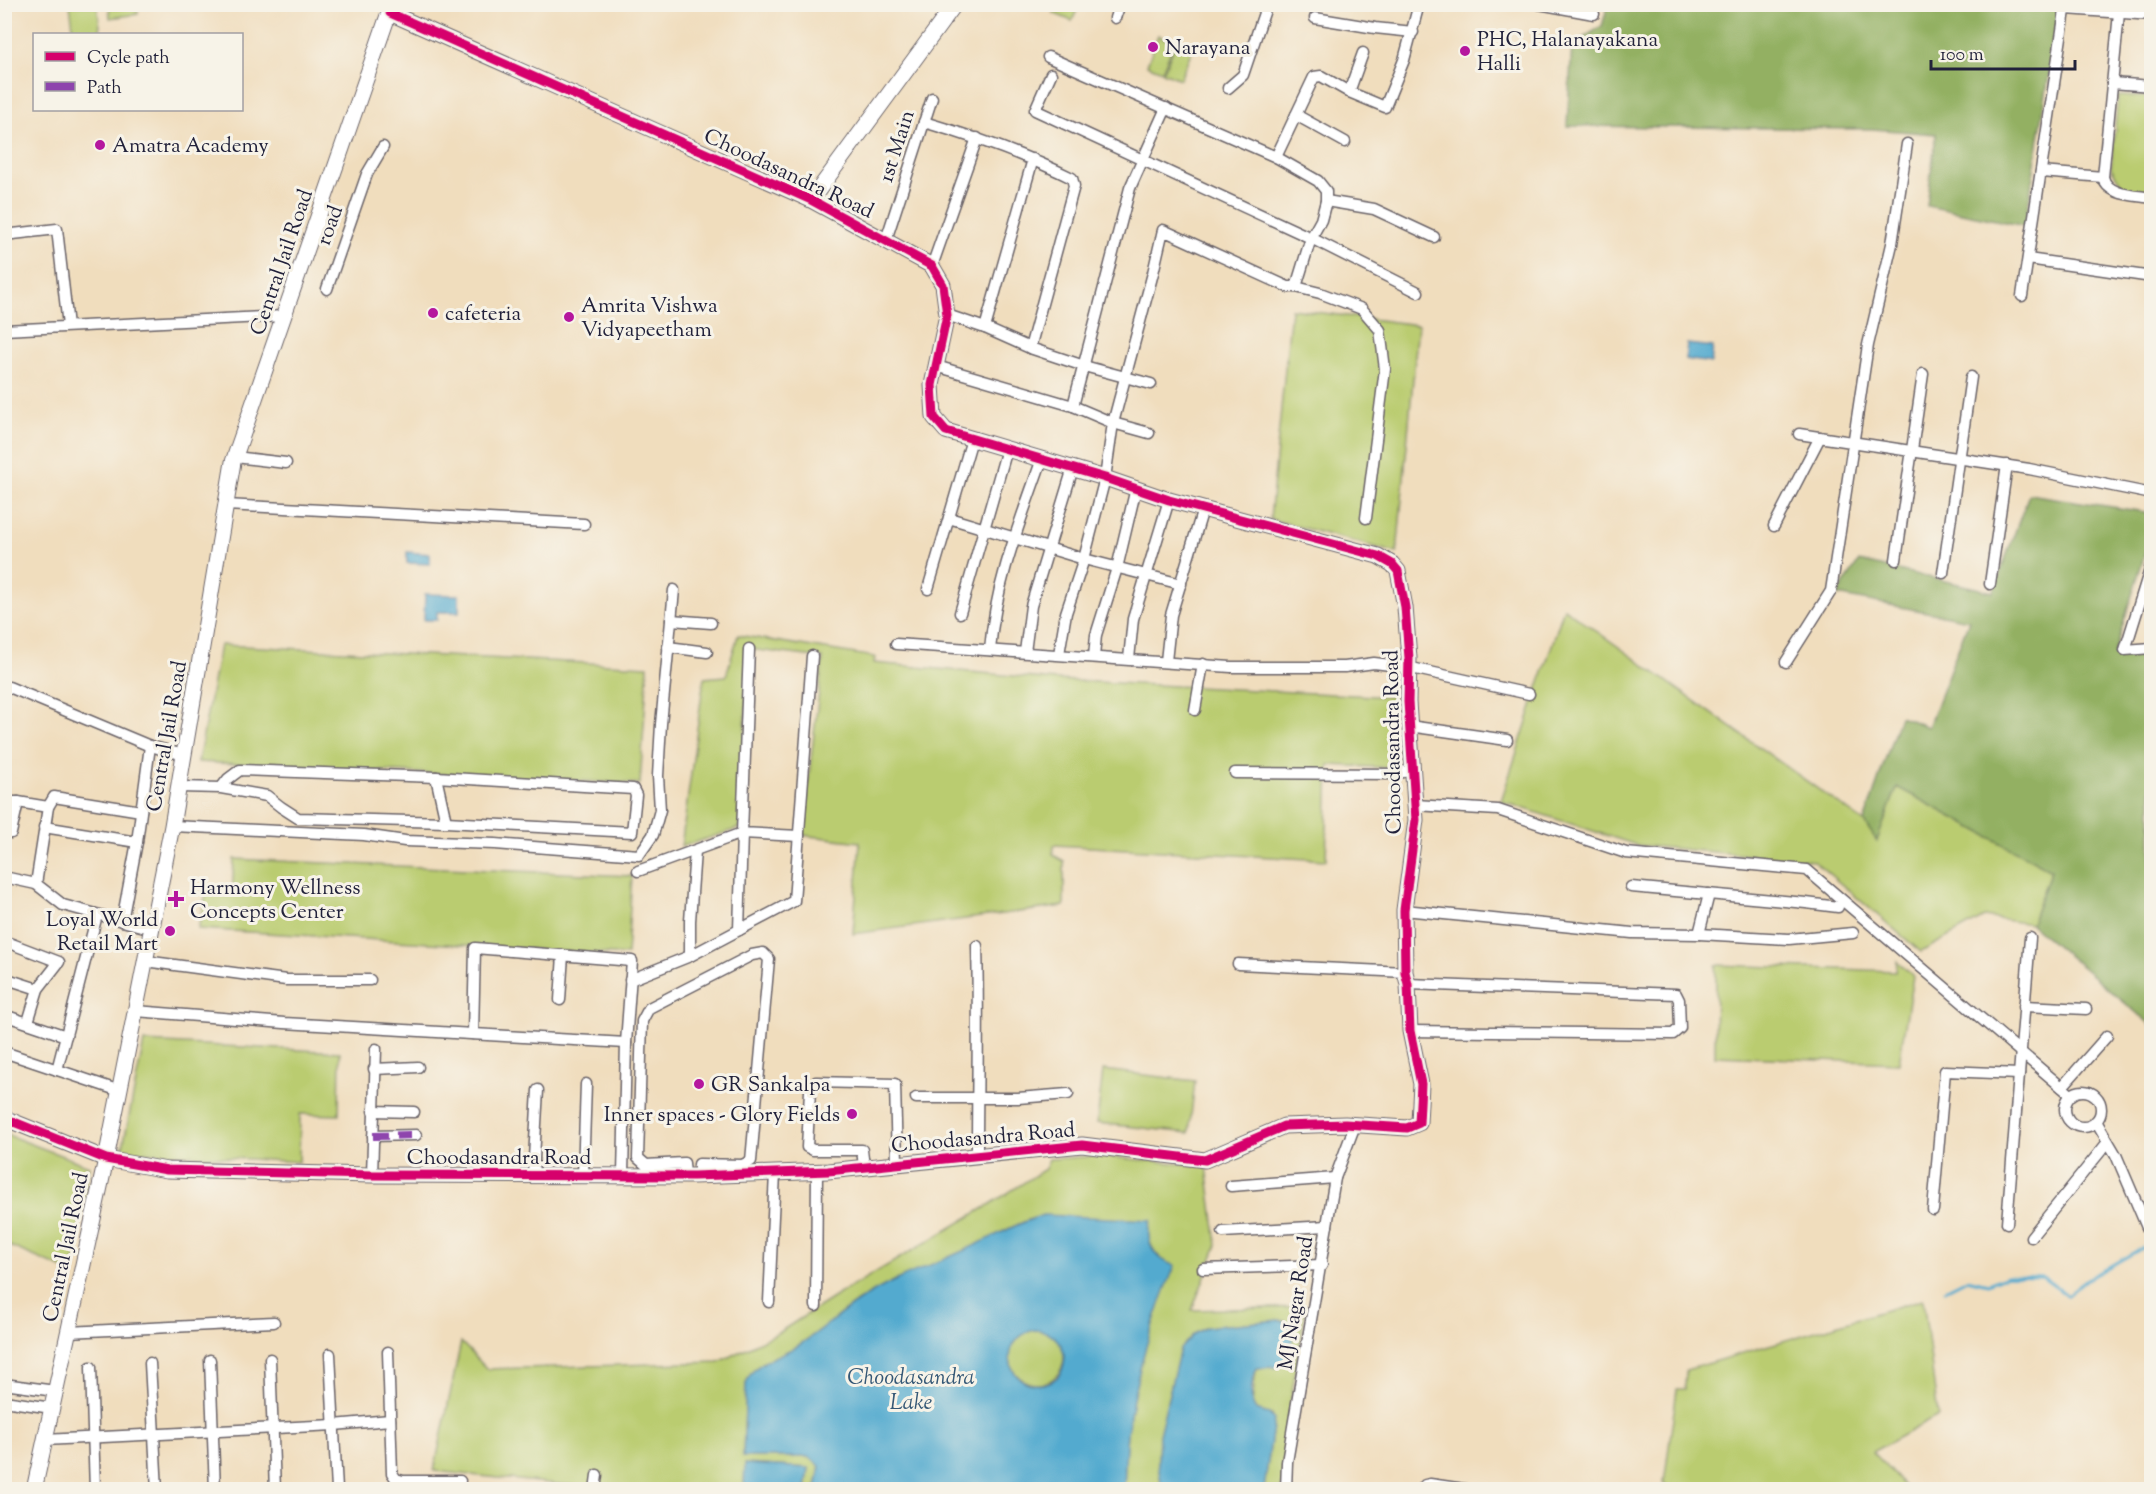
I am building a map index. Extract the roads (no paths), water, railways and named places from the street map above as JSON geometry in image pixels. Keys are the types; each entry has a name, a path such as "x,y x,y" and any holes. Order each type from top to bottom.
{"street":[{"path":"811,200 955,4"},
{"path":"1115,18 1120,4"},
{"path":"1228,88 1243,75 1266,4"},
{"path":"1276,157 1314,77 1321,76 1349,92 1385,107 1404,60 1419,4"},
{"path":"1539,4 1594,14"},
{"path":"2022,296 2066,7 2151,15"},
{"name":"Choodasandra Road","path":"4,1118 106,1159 167,1170 372,1175 622,1175 691,1170 775,1173 864,1166 896,1157 977,1155 1082,1145 1205,1160 1284,1126 1355,1125 1407,1128 1419,1123 1421,1084 1410,1031 1404,910 1416,820 1409,726 1407,667 1409,658 1405,607 1398,571 1392,564 1378,556 1169,500 1073,468 946,431 934,417 932,385 947,315 943,285 932,266 811,200 391,8"},
{"name":"Central Jail Road","path":"34,1490 106,1159 152,930 179,787 235,457 391,8"},
{"path":"2119,12 2104,185 2112,190 2151,198"},
{"path":"1315,18 1413,32"},
{"path":"1349,92 1363,53"},
{"path":"1048,57 1276,157 1318,181 1326,192 1326,201 1321,220 1311,238 1296,287"},
{"path":"1051,74 1035,110 1311,238 1418,292"},
{"path":"2112,83 2151,86"},
{"name":"1st Main","path":"886,240 932,98"},
{"path":"1073,406 1130,188 1166,108"},
{"path":"1296,115 1345,142"},
{"path":"924,122 977,138 1033,159 1072,178 1074,186 1030,348"},
{"path":"932,266 977,138"},
{"path":"1786,662 1831,591 1868,345 1892,244 1906,144"},
{"name":"road","path":"327,289 368,174 383,147"},
{"path":"985,328 1033,159"},
{"path":"2041,172 2103,177"},
{"path":"1326,201 1374,209 1434,237"},
{"path":"4,235 57,229 68,326"},
{"path":"1059,654 1066,613 1084,558 1105,478 1113,423 1163,230 1288,287 1320,293 1362,309 1380,330 1385,369 1366,518"},
{"path":"2028,259 2151,277"},
{"path":"947,315 985,328 1030,348 1084,366 1151,384"},
{"path":"4,330 284,316"},
{"path":"936,366 1073,406 1113,423 1149,433"},
{"path":"1896,560 1923,374"},
{"path":"1942,573 1971,377"},
{"path":"1799,434 2007,465 2151,494"},
{"path":"1773,526 1820,437"},
{"path":"928,590 972,439"},
{"path":"960,614 1007,449"},
{"path":"235,457 286,464"},
{"path":"990,650 995,608 1007,558 1042,459"},
{"path":"1990,584 2007,465"},
{"path":"1025,652 1031,606 1073,468"},
{"path":"1094,657 1099,625 1117,568 1136,488"},
{"path":"1129,659 1133,619 1169,500"},
{"path":"226,505 584,524"},
{"path":"1166,662 1171,615 1203,509"},
{"path":"949,518 1117,568 1181,584"},
{"path":"2151,563 2125,650 2151,648"},
{"path":"172,826 364,835 405,841 495,844 639,855 653,835 660,810 658,776 661,724 674,590"},
{"path":"671,620 711,623"},
{"path":"896,644 1231,667 1345,667 1374,663 1407,667 1529,694"},
{"path":"668,647 707,652"},
{"path":"739,930 749,649"},
{"path":"630,980 690,956 794,901 813,656"},
{"path":"1195,710 1203,664"},
{"path":"9,687 150,746 184,755"},
{"path":"1409,726 1507,740"},
{"path":"122,921 137,842 150,746"},
{"path":"179,787 221,788 267,796 298,818 446,822 632,832 636,795 633,789 436,777 240,770 221,788"},
{"path":"1235,773 1394,774 1412,770"},
{"path":"436,777 446,822"},
{"path":"36,884 48,807 54,797 141,811"},
{"path":"4,802 48,807"},
{"path":"4,832 11,833 18,802"},
{"path":"1415,805 1498,810 1626,853 1807,870 2072,1095"},
{"path":"44,827 137,842"},
{"path":"638,871 742,833 799,836"},
{"path":"690,956 695,851"},
{"path":"4,877 36,884 63,905 152,930"},
{"path":"1631,887 1838,907"},
{"path":"1699,934 1709,894"},
{"path":"1404,910 1632,933 1789,939 1853,933"},
{"path":"57,1070 97,915"},
{"path":"2007,1223 2030,938"},
{"path":"4,941 59,962 38,989 28,1022"},
{"path":"977,946 979,1012 977,1155"},
{"path":"472,1034 475,948 632,961 626,1043 622,1175"},
{"path":"763,954 768,959 751,1161 742,1165 691,1170 646,1165 638,1158 644,1014 649,1008 752,955 763,954"},
{"path":"560,1000 563,955"},
{"path":"145,961 286,980 370,980"},
{"path":"1238,964 1406,978 1676,994 1679,1000 1680,1028 1673,1034 1410,1031"},
{"path":"4,978 38,989"},
{"path":"2024,1006 2086,1009"},
{"path":"136,1011 284,1023 626,1043"},
{"path":"4,1015 66,1036"},
{"path":"2062,1087 2107,1036"},
{"path":"372,1175 376,1049"},
{"path":"4,1052 120,1091"},
{"path":"375,1069 418,1067"},
{"path":"1933,1210 1945,1071 2019,1074"},
{"path":"864,1166 862,1150 813,1150 807,1147 810,1091 811,1086 816,1082 895,1084 896,1157"},
{"path":"583,1175 586,1084"},
{"path":"533,1175 538,1090"},
{"path":"2086,1091 2096,1096 2100,1111 2096,1121 2085,1126 2071,1122 2065,1108 2072,1095 2086,1091"},
{"path":"916,1098 1018,1098 1068,1094"},
{"path":"373,1111 414,1112"},
{"path":"2096,1121 2116,1155 2151,1239"},
{"name":"MJ Nagar Road","path":"1286,1490 1287,1462 1335,1178 1355,1125"},
{"path":"373,1136 416,1135"},
{"path":"2031,1237 2108,1142"},
{"path":"816,1306 817,1171"},
{"path":"769,1302 775,1173"},
{"path":"1231,1186 1335,1178"},
{"path":"1223,1232 1327,1226"},
{"path":"1203,1269 1322,1265"},
{"path":"68,1332 274,1322"},
{"path":"388,1352 392,1473 396,1479 403,1481 460,1481"},
{"path":"330,1354 337,1490"},
{"path":"270,1359 275,1490"},
{"path":"210,1360 215,1490"},
{"path":"150,1363 157,1490"},
{"path":"91,1367 95,1490"},
{"path":"4,1384 55,1391"},
{"path":"4,1401 52,1408"},
{"path":"45,1440 390,1420"},
{"path":"595,1490 597,1475"},
{"path":"1422,1490 1425,1485 1430,1484 1471,1490"},
{"path":"1565,1490 1571,1490"}],"water":[{"path":"1687,344 1713,347 1711,363 1685,359"},
{"path":"407,552 430,554 430,564 407,563"},
{"path":"425,594 459,595 459,612 437,612 437,620 424,620"},
{"name":"Choodasandra Lake","path":"1044,1215 1151,1220 1149,1235 1152,1248 1161,1259 1175,1266 1152,1328 1135,1391 1127,1434 1124,1489 816,1489 820,1466 809,1457 743,1457 746,1384 761,1364 799,1345 854,1304 887,1285","holes":["1034,1330 1046,1332 1061,1346 1064,1364 1054,1380 1043,1384 1031,1384 1021,1380 1014,1372 1011,1353 1014,1344 1022,1335"]},
{"path":"1279,1320 1290,1324 1295,1333 1286,1363 1278,1367 1257,1368 1252,1389 1252,1401 1256,1410 1269,1414 1274,1419 1264,1489 1162,1489 1158,1464 1159,1435 1180,1349 1194,1334 1207,1327"},
{"path":"745,1464 809,1468 806,1489 744,1489"}],"waterway":[{"path":"1945,1290 1967,1279 1988,1284 2006,1276 2042,1277 2067,1295 2087,1279 2151,1243"}],"place":[{"name":"Narayana","path":"1153,47"},
{"name":"PHC, Halanayakana Halli","path":"1465,51"},
{"name":"Amatra Academy","path":"100,145"},
{"name":"cafeteria","path":"433,313"},
{"name":"Amrita Vishwa Vidyapeetham","path":"569,317"},
{"name":"Harmony Wellness Concepts Center","path":"176,899"},
{"name":"Loyal World Retail Mart","path":"170,931"},
{"name":"GR Sankalpa","path":"699,1084"},
{"name":"Inner spaces - Glory Fields","path":"852,1114"}]}
